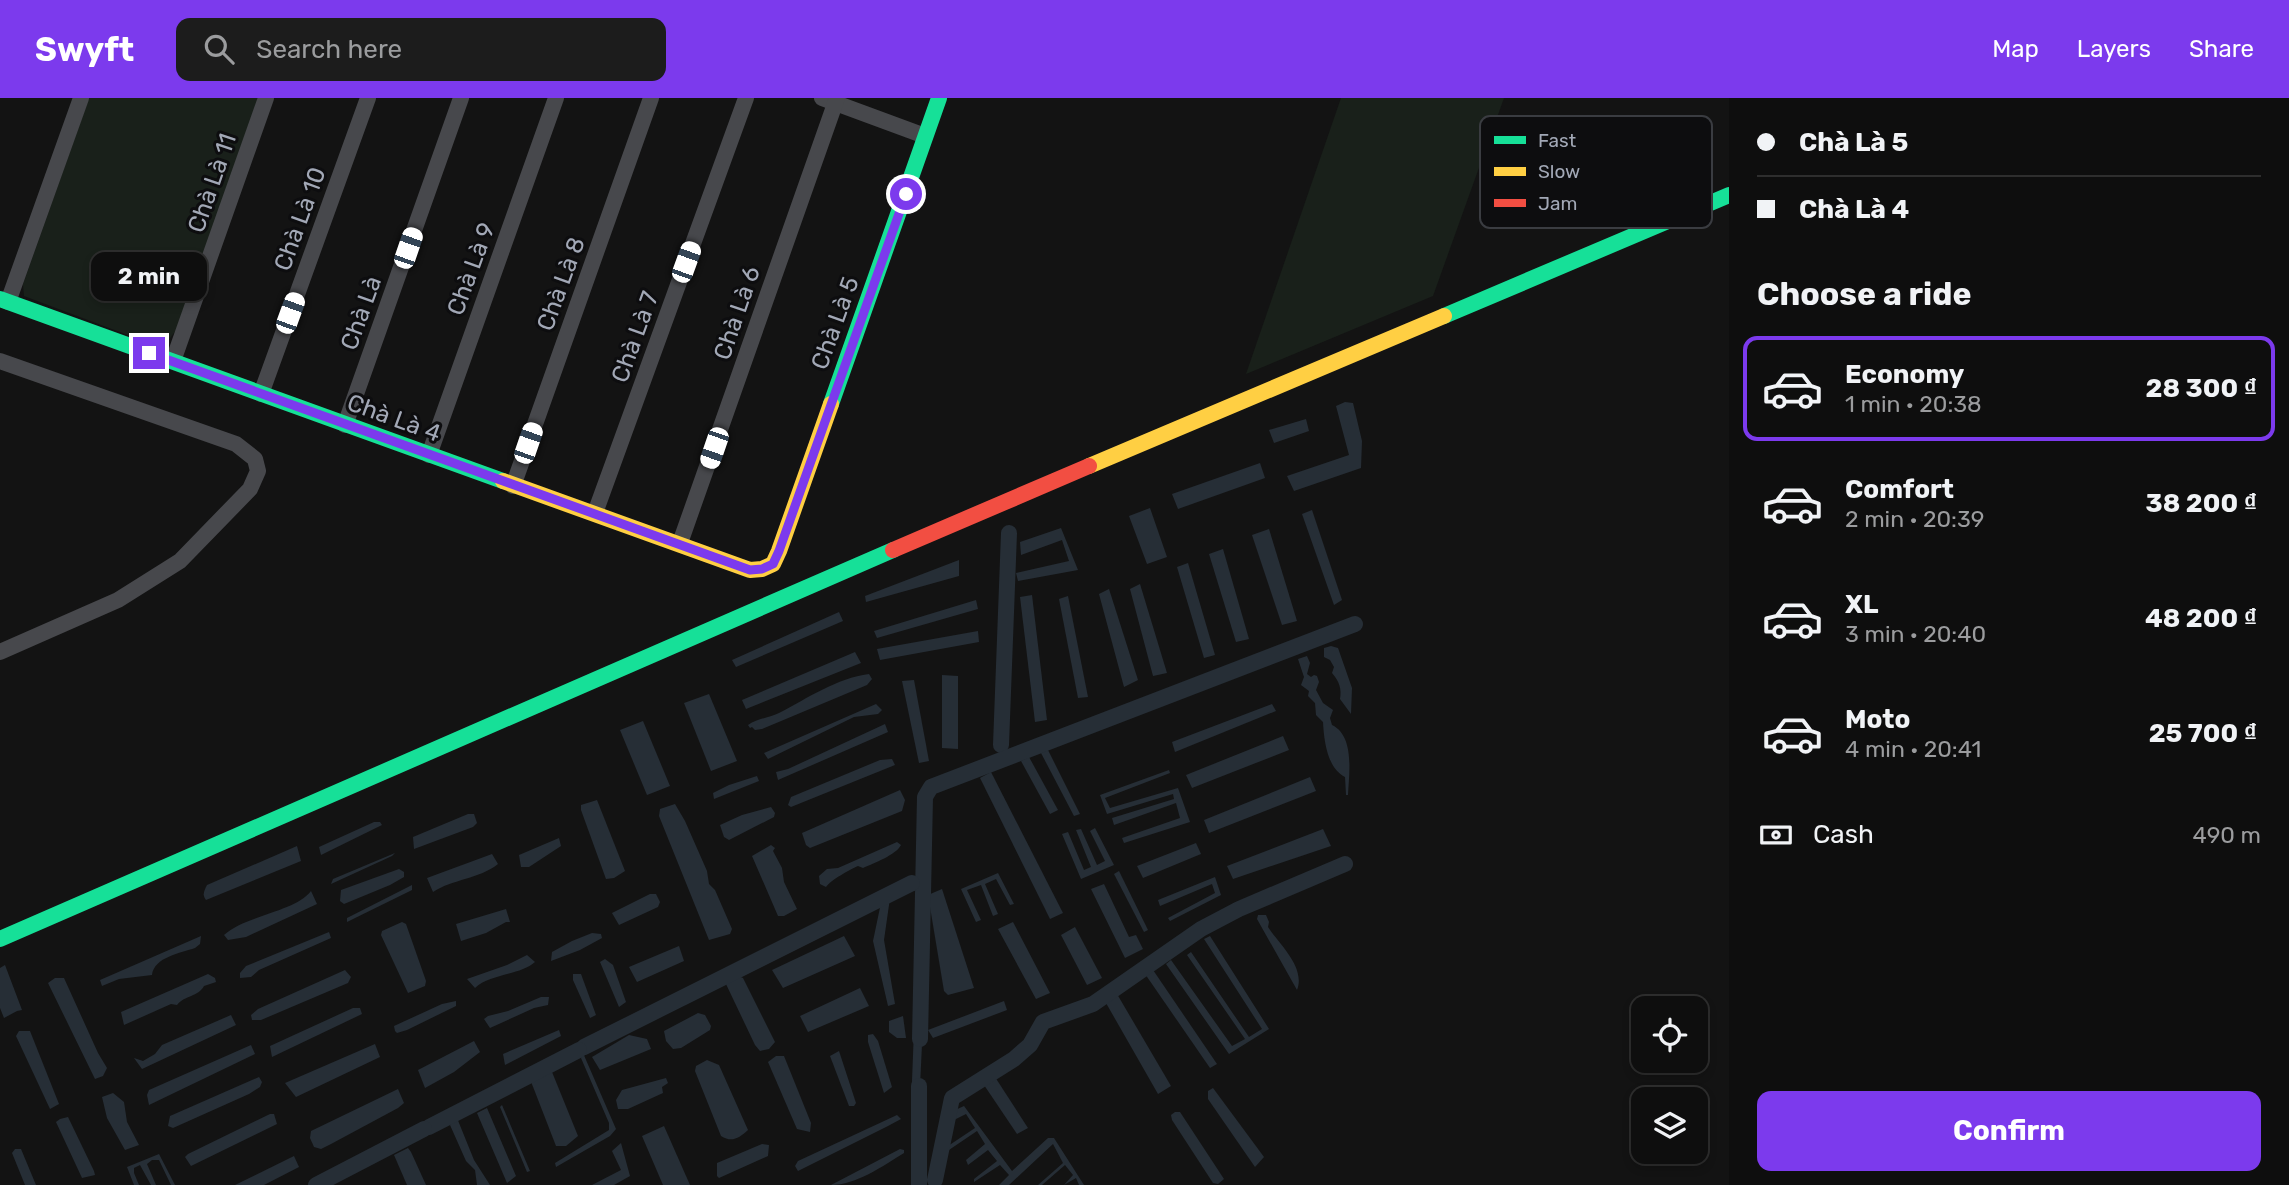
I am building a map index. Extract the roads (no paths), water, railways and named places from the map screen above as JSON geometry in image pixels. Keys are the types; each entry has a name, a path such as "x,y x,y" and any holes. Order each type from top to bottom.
{"street":[{"path":"4,301 81,98"},
{"name":"Chà Là 11","path":"173,361 266,98"},
{"name":"Chà Là 10","path":"261,394 368,98"},
{"name":"Chà Là","path":"345,425 461,98"},
{"name":"Chà Là 9","path":"429,455 556,98"},
{"name":"Chà Là 8","path":"513,486 651,98"},
{"name":"Chà Là 7","path":"595,513 746,98"},
{"name":"Chà Là 5","path":"773,564 939,98"},
{"path":"831,100 925,136"},
{"name":"Chà Là 6","path":"680,543 831,100"},
{"path":"1712,202 1729,195"},
{"path":"0,939 875,557 1651,228"},
{"name":"Chà Là 4","path":"4,301 750,570 773,564"},
{"path":"0,361 236,444 255,459 258,471 250,489 180,561 118,600 0,652"}],"waterway":[{"path":"1001,745 1009,533"},
{"path":"920,1039 925,797 931,787 1355,624"},
{"path":"935,1180 952,1098 1014,1059 1030,1045 1043,1022 1093,1004 1201,929 1239,909 1345,864"},
{"path":"584,1047 912,883"},
{"path":"429,1127 579,1050"},
{"path":"919,1086 919,1185"},
{"path":"316,1185 424,1129"}]}
